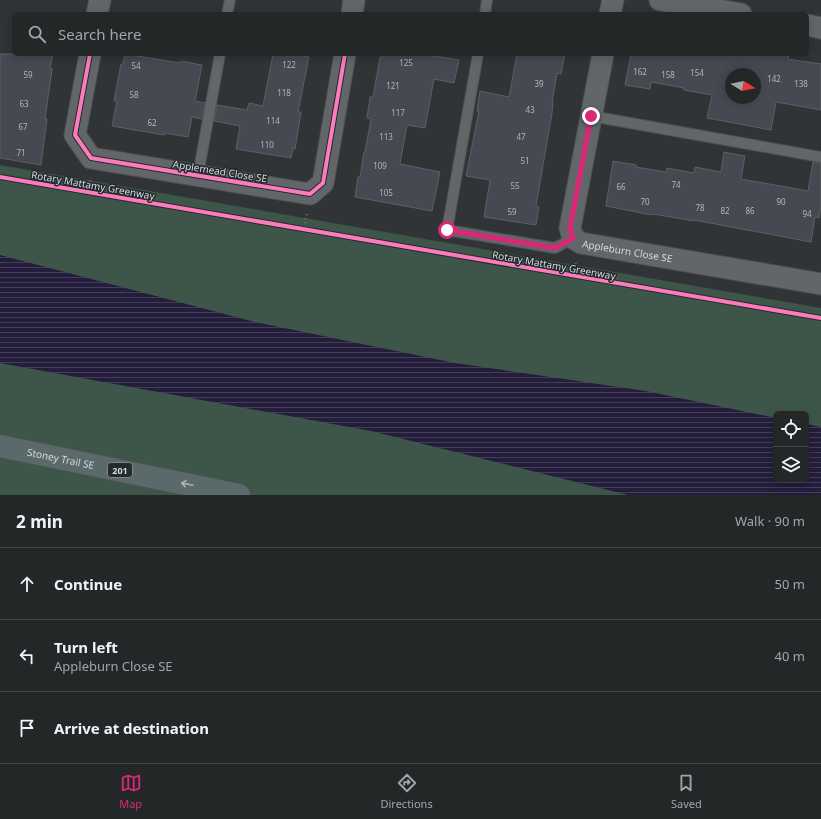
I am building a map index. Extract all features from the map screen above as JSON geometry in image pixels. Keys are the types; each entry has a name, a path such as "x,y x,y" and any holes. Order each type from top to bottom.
{"highway":[{"name":"Stoney Trail SE","path":"0,446 239,495"}],"street":[{"path":"98,12 100,0"},
{"path":"352,12 354,0"},
{"path":"610,12 613,0"},
{"path":"660,0 729,12"},
{"path":"809,25 821,28"},
{"name":"Applemead Close SE","path":"90,56 75,135 91,158 310,194 323,183 345,56"},
{"name":"Appleburn Close SE","path":"603,56 570,228 573,238 581,244 821,284"}],"lane":[{"path":"227,12 230,0"},
{"path":"485,12 487,0"},
{"path":"198,175 220,56"},
{"path":"478,56 447,230 555,248 573,238"},
{"path":"591,116 821,157"}],"path":[{"path":"296,229 312,232"}],"green space":[{"path":"0,165 821,308 821,495 0,495"}],"shaded area":[{"path":"0,255 255,322 455,363 646,391 773,417 773,483 809,483 809,425 821,427 821,495 628,495 371,431 0,363"}],"building":[{"path":"0,54 12,54 12,56 53,56 50,68 52,69 45,119 47,119 41,165 0,158"},
{"path":"125,56 137,56 202,65 195,101 205,103 202,119 192,117 188,137 165,133 164,135 112,126 117,101 114,101 121,64 123,64"},
{"path":"273,56 309,57 298,112 301,112 295,149 293,148 291,158 236,149 240,126 214,121 217,105 247,110 249,103 263,106"},
{"path":"382,56 434,56 459,60 454,83 434,79 425,128 407,125 400,164 440,172 432,211 355,197 371,119 367,118 370,97 373,97 380,57 381,58"},
{"path":"517,56 565,56 561,74 557,73 552,103 552,113 536,206 539,207 536,225 484,217 490,180 466,176 479,111 477,111 480,91 509,97"},
{"path":"631,56 789,56 788,59 821,64 821,110 776,102 771,130 707,118 712,95 651,82 650,89 625,85"},
{"path":"724,152 745,156 741,179 808,191 813,162 821,163 821,206 819,218 815,217 811,242 694,220 652,215 606,206 613,161 636,165 636,167 666,172 667,168 694,173 695,167 721,172"}],"cycle path":[{"path":"90,56 75,135 91,158 310,194 323,183 345,56"},
{"name":"Rotary Mattamy Greenway","path":"0,177 821,318"}],"route":[{"path":"447,230 555,248 573,238 570,228 591,116"}]}
